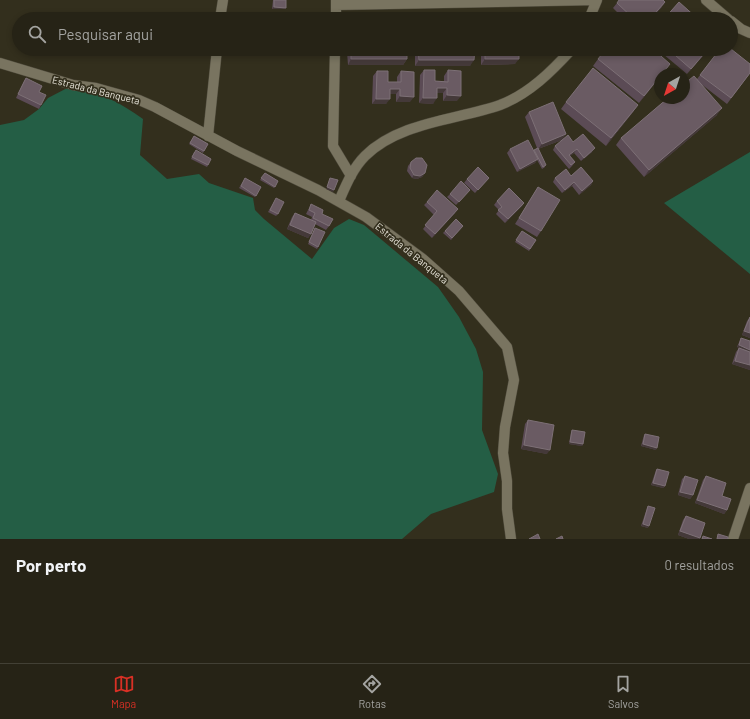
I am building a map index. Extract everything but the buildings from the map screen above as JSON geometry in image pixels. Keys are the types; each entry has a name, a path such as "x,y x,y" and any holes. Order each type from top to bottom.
{"street":[{"path":"221,12 223,0"},
{"path":"336,2 597,0 592,12"},
{"path":"706,0 720,12"},
{"path":"738,27 750,33"},
{"path":"208,136 216,56"},
{"path":"335,56 333,146 351,176"},
{"path":"339,201 351,176 365,156 387,139 403,132 501,104 525,92 549,73 565,56"},
{"name":"Estrada da Banqueta","path":"0,63 73,85 96,88 139,100 277,172 339,201 366,217 423,259 459,291 507,347 514,380 505,427 503,453 507,481 507,508 511,539"},
{"path":"733,539 750,488"}],"green space":[{"path":"73,85 110,99 143,119 140,155 167,179 199,174 209,183 253,198 255,210 312,259 334,228 349,219 364,225 438,287 459,317 476,349 483,372 482,430 498,474 494,492 431,514 402,539 0,539 0,125 24,120 39,109 48,98"},
{"path":"750,152 750,274 664,203"}]}
